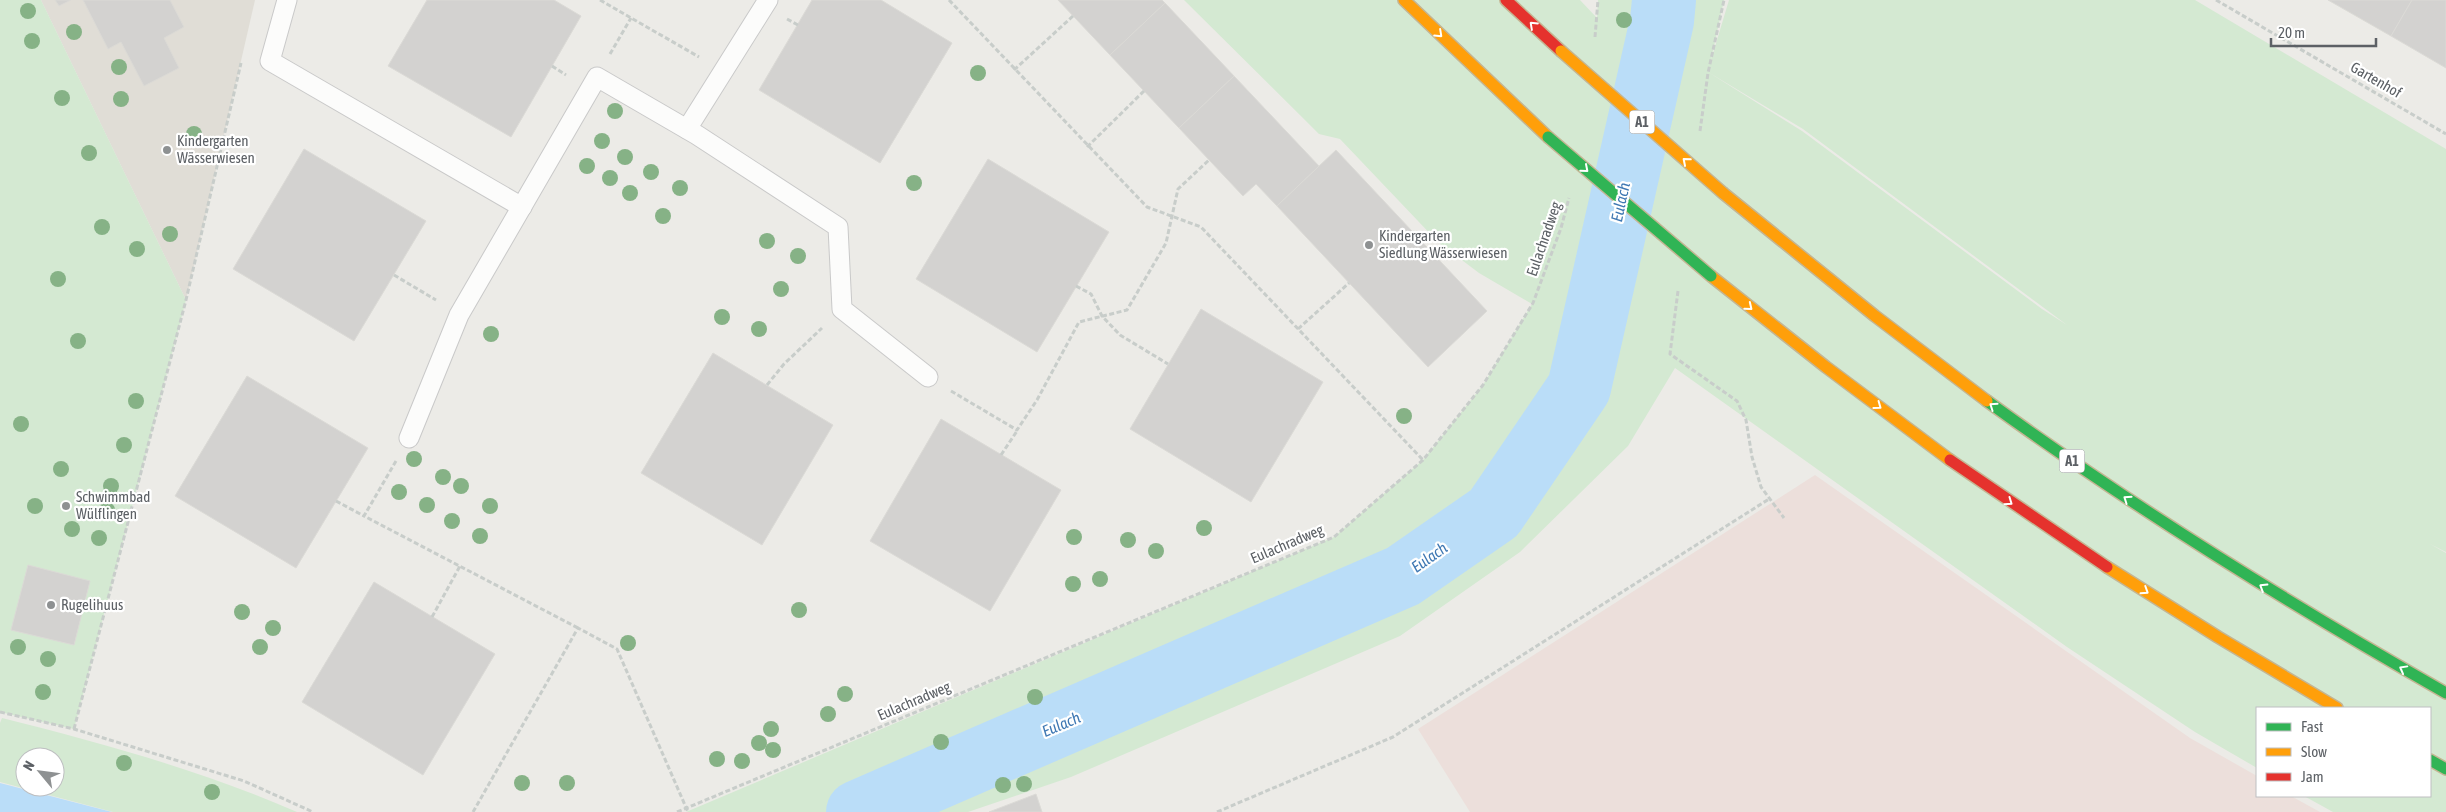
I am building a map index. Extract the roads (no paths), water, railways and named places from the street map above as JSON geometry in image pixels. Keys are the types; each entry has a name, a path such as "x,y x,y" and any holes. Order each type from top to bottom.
{"highway":[{"path":"1404,0 1548,137 1711,276 1868,399 2022,511 2191,621 2335,707"},
{"name":"A1","path":"1506,0 1560,51 1723,194 1910,344 2069,460 2148,513 2299,609 2446,693"},
{"path":"2431,761 2446,769"}],"lane":[{"path":"287,0 270,61 522,207"},
{"path":"687,129 768,0"},
{"path":"409,438 459,315 597,77 687,129 838,227 842,309 928,377"}],"water":[{"path":"0,783 15,787 15,797 54,797 112,812 0,812"}],"waterway":[{"name":"Eulach","path":"858,812 1403,576 1494,513 1579,388 1662,21 1664,0"}],"place":[{"name":"Kindergarten Wässerwiesen","path":"167,150"},
{"name":"Kindergarten Siedlung Wässerwiesen","path":"1369,245"},
{"name":"Schwimmbad Wülflingen","path":"66,506"},
{"name":"Rugelihuus","path":"51,605"}]}
